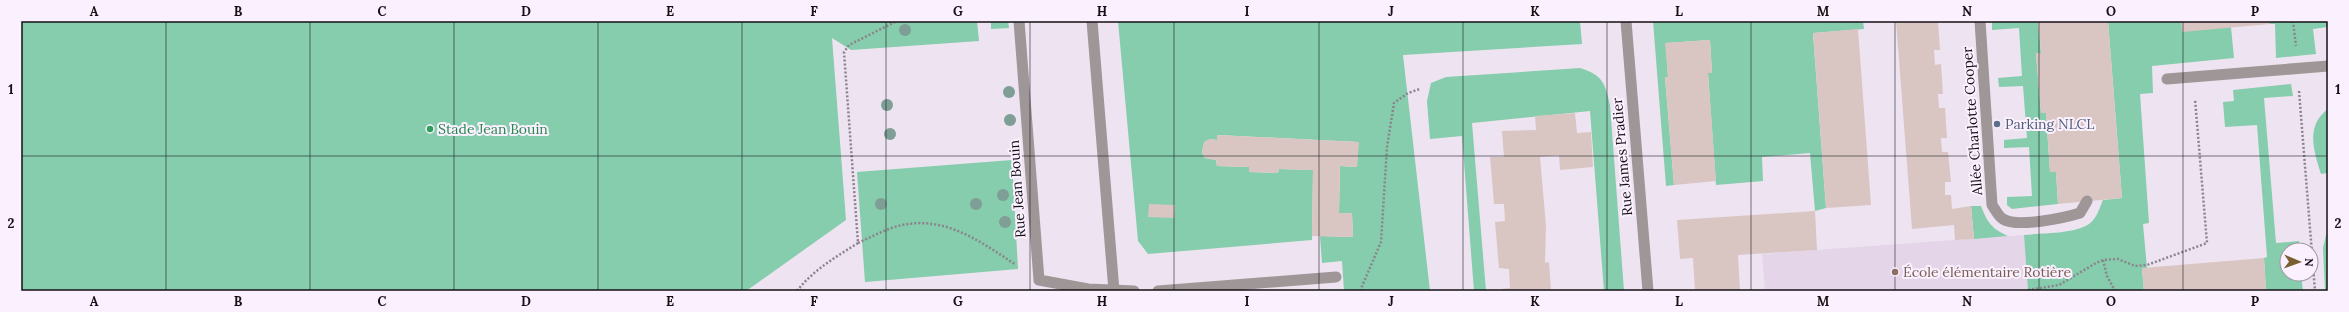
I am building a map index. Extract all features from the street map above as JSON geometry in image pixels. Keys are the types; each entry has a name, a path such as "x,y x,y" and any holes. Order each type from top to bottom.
{"street":[{"name":"Rue Jean Bouin","path":"1019,21 1039,280"},
{"path":"1092,21 1114,290"},
{"name":"Rue James Pradier","path":"1626,21 1648,291"},
{"name":"Allée Charlotte Cooper","path":"1980,21 1992,205 2003,219 2015,223 2065,217 2080,213 2087,201"},
{"path":"2167,80 2328,66"},
{"path":"1158,291 1336,277"},
{"path":"1039,280 1088,289 1134,291"}],"path":[{"path":"858,243 844,52 849,46 897,21"},
{"path":"2293,21 2315,291"},
{"path":"2028,290 2060,284 2103,260 2118,259 2135,266 2147,264 2207,243 2193,78"},
{"path":"1360,291 1382,242 1387,147 1394,103 1408,93 1420,89"},
{"path":"797,291 805,281 823,266 858,243 898,226 923,223 943,225 969,235 1039,280"},
{"path":"2103,260 2107,276 2115,291"}],"shaded area":[{"name":"École élémentaire Rotière","path":"2024,235 2028,291 1765,291 1762,254"}],"green space":[{"name":"Stade Jean Bouin","path":"22,21 977,21 979,41 851,50 832,38 846,220 746,291 21,291"},
{"path":"991,21 1008,21 1009,28 991,29"},
{"path":"1118,21 1580,21 1582,44 1403,55 1430,291 1344,291 1342,261 1322,263 1320,236 1353,237 1352,214 1339,213 1340,166 1357,167 1358,142 1218,135 1217,140 1210,139 1204,142 1202,153 1205,158 1216,160 1217,166 1249,167 1249,172 1278,173 1279,169 1313,170 1312,240 1148,254 1138,241"},
{"path":"1653,21 1863,21 1864,29 1813,33 1826,208 1815,211 1810,153 1762,157 1763,181 1716,185 1708,73 1712,73 1710,40 1666,43 1668,77 1665,77 1674,185 1666,186"},
{"path":"1992,21 2038,21 2041,53 2036,54 2041,113 2046,113 2050,172 2056,172 2058,204 2012,209 2007,205 2007,197 2032,196 2029,147 2004,148 2004,140 2027,138 2023,86 1999,87 1998,78 2022,76 2019,28 1992,30"},
{"path":"2108,21 2181,21 2231,27 2234,58 2152,66 2153,93 2140,94 2149,223 2143,224 2147,268 2142,269 2144,291 2028,291 2024,235 2075,230 2083,227 2094,219 2103,200 2122,198"},
{"path":"2270,21 2328,21 2328,27 2313,29 2316,54 2276,58 2275,24 2270,24"},
{"path":"1580,68 1593,74 1601,80 1606,90 1610,105 1624,291 1604,291 1590,111 1472,123 1486,291 1474,291 1462,136 1430,139 1427,101 1431,83 1446,77"},
{"path":"2291,84 2293,96 2264,98 2276,243 2279,243 2279,282 2302,282 2303,291 2266,291 2264,258 2267,257 2257,125 2225,127 2223,102 2234,101 2233,90"},
{"path":"2328,109 2328,173 2321,174 2313,139 2316,123"},
{"path":"1012,160 1018,269 865,282 857,172"},
{"path":"1971,206 1981,206 1994,228 2008,236 1974,239"},
{"path":"2328,234 2328,291 2325,291 2323,248 2326,235"}],"building":[{"path":"1896,21 1938,21 1940,50 1934,50 1935,65 1941,64 1943,94 1938,94 1939,108 1945,108 1947,138 1941,138 1942,152 1948,152 1951,182 1945,182 1945,195 1951,195 1952,209 1971,206 1974,239 1955,240 1954,225 1912,229"},
{"path":"2038,21 2108,21 2122,198 2058,204 2056,172 2050,172 2046,113 2041,113 2036,53 2041,53"},
{"path":"2181,21 2270,21 2270,24 2182,32"},
{"path":"1858,29 1871,205 1826,208 1813,33"},
{"path":"1710,40 1712,73 1708,73 1716,181 1674,185 1665,77 1668,77 1665,43"},
{"path":"1575,113 1577,133 1591,132 1593,167 1560,170 1559,155 1540,157 1546,226 1545,263 1549,262 1551,291 1501,291 1501,289 1510,288 1509,269 1499,268 1495,222 1505,221 1504,204 1494,204 1490,157 1504,157 1502,131 1536,130 1535,116"},
{"path":"1217,135 1359,142 1357,167 1340,166 1339,213 1352,213 1353,237 1312,236 1313,170 1279,169 1278,173 1249,172 1249,167 1217,166 1216,160 1205,158 1202,153 1204,142 1210,139 1217,140"},
{"path":"1149,204 1175,205 1174,218 1148,217"},
{"path":"1815,211 1817,250 1738,255 1740,291 1695,291 1693,258 1680,259 1677,220"},
{"path":"2264,258 2266,291 2144,291 2142,268"}],"place":[{"name":"Parking NLCL","path":"1997,124"},
{"name":"Stade Jean Bouin","path":"430,129"},
{"name":"École élémentaire Rotière","path":"1895,272"}]}
